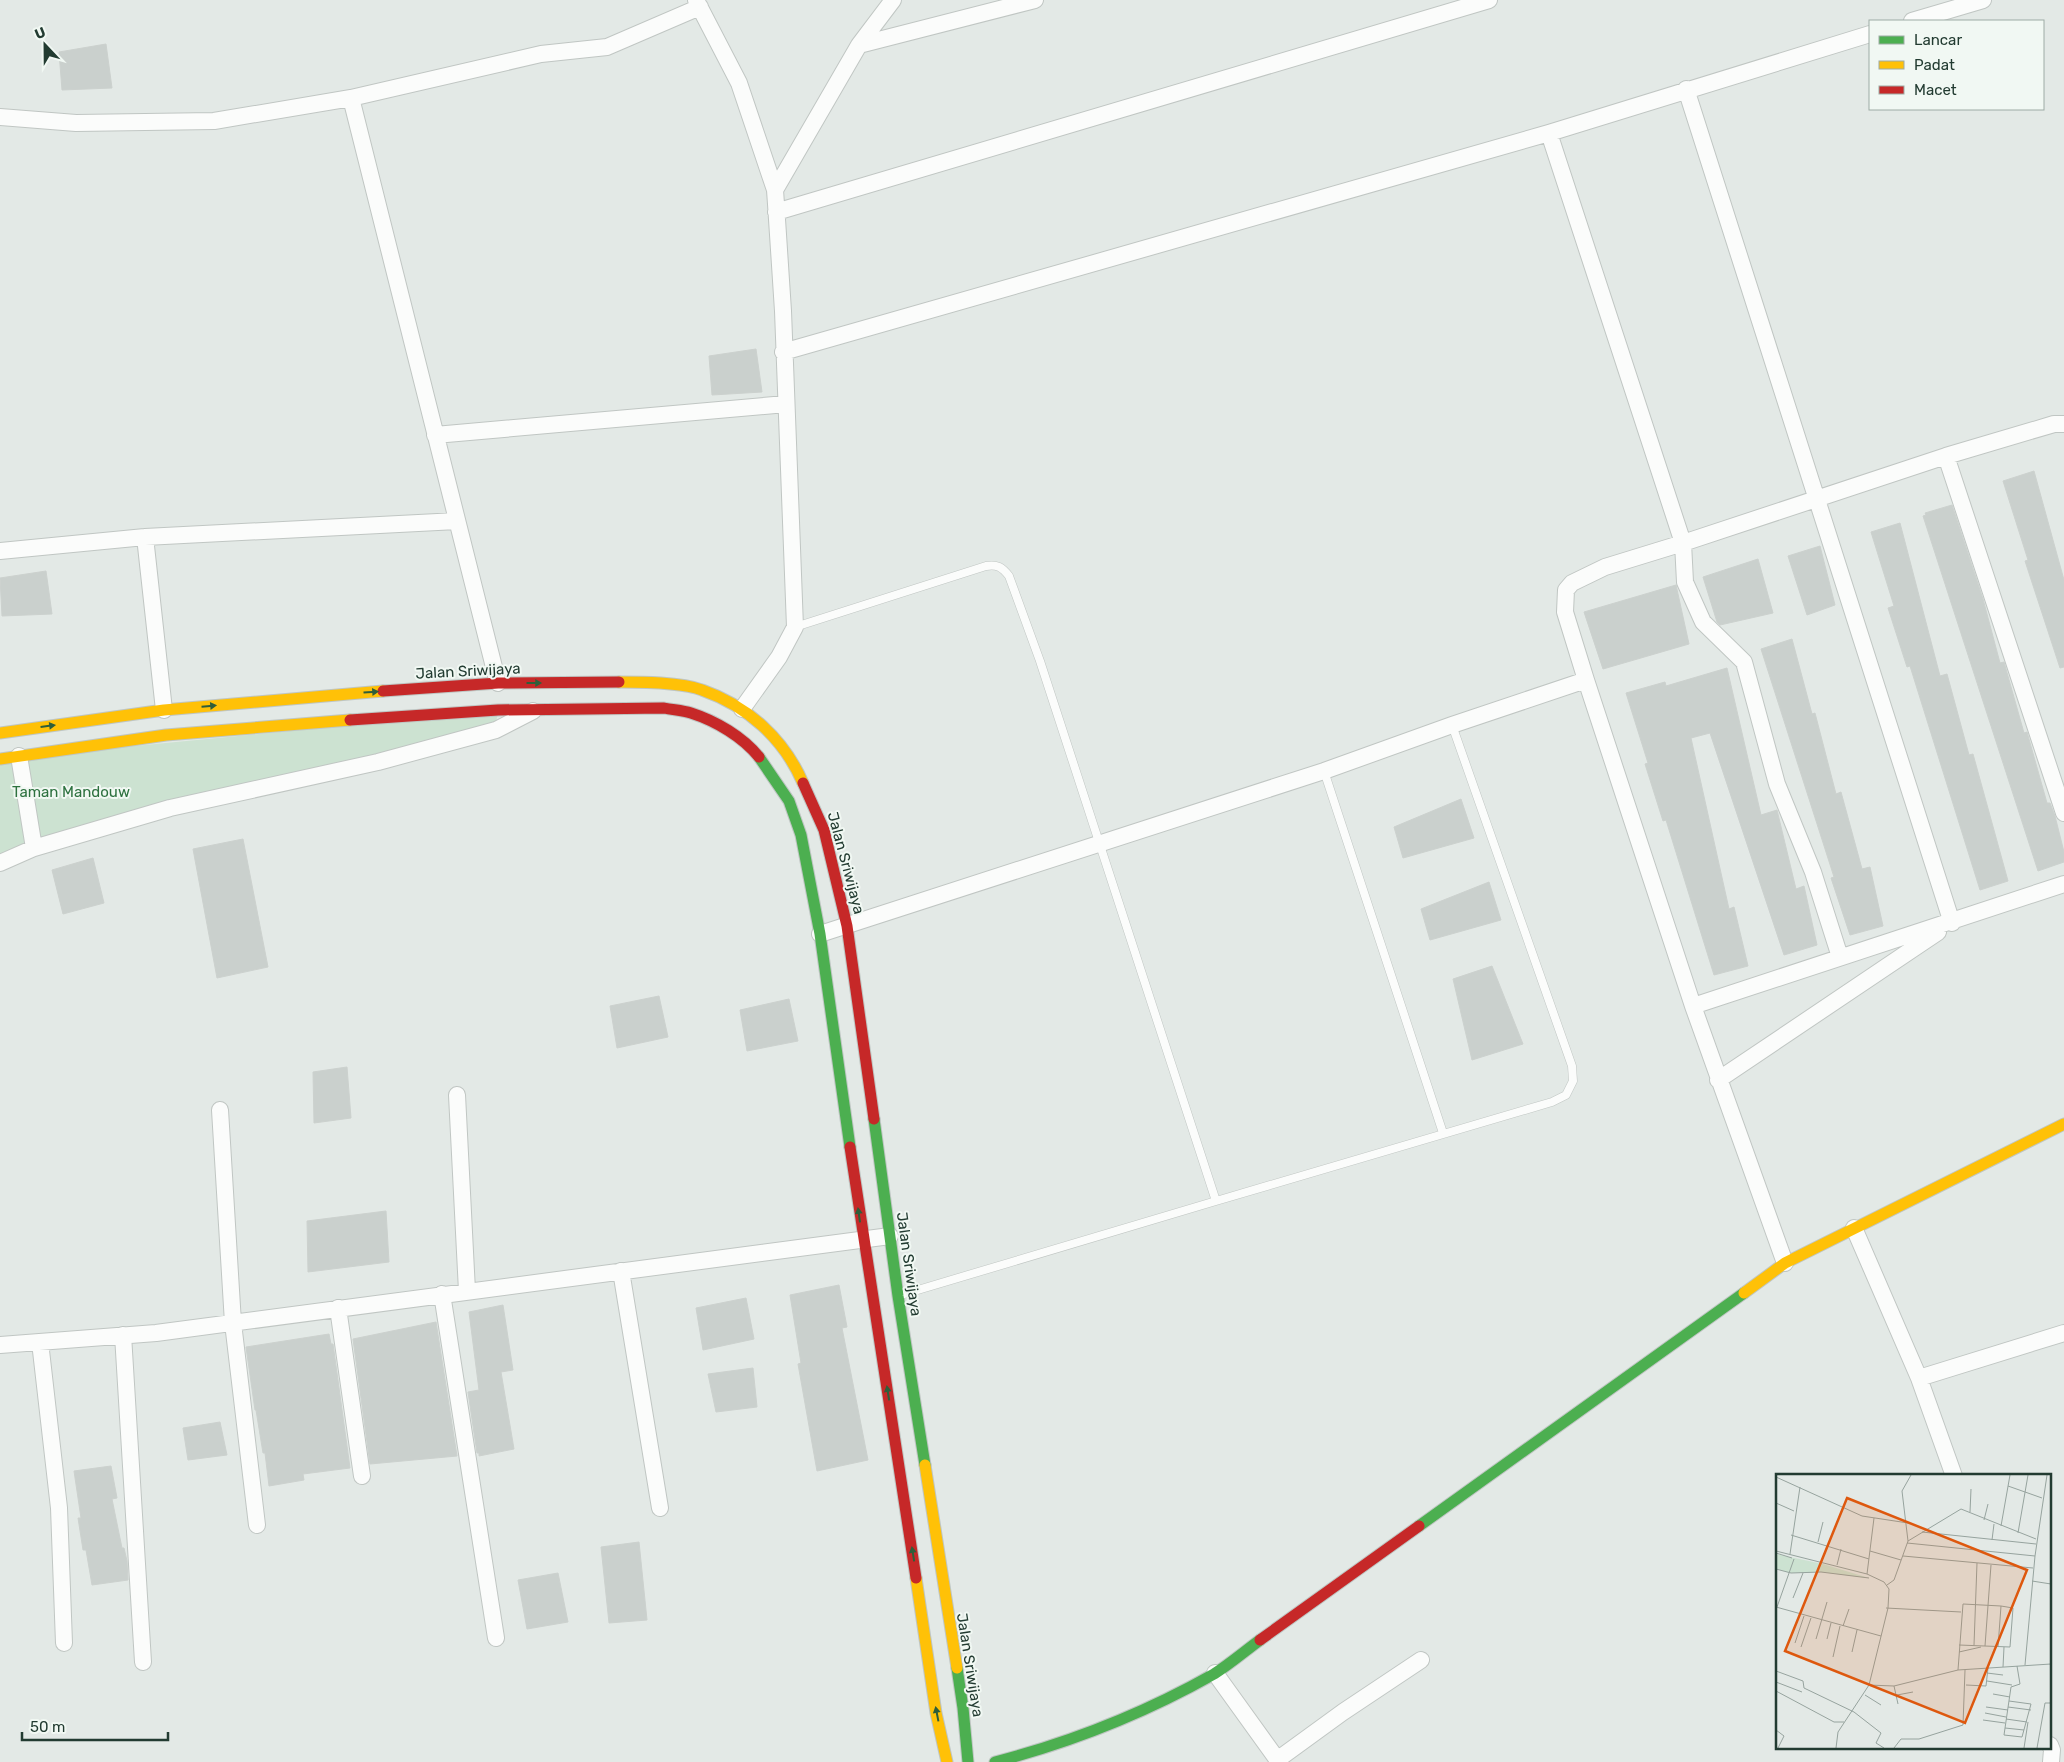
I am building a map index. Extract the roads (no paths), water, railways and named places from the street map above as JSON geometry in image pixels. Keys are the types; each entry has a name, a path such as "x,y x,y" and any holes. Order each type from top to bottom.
{"main road":[{"name":"Jalan Sriwijaya","path":"0,733 164,710 498,683 650,682 701,689 742,709 776,738 794,762 824,830 847,926 898,1296 936,1713 947,1762"},
{"name":"Jalan Sriwijaya","path":"0,759 166,735 317,722 537,709 664,708 691,713 737,736 758,755 789,801 801,835 820,934 863,1240 962,1708 968,1762"},
{"path":"994,1762 1025,1755 1070,1740 1136,1714 1215,1673 1785,1263 2064,1124"}],"street":[{"path":"775,190 858,45 893,0"},
{"path":"858,45 1035,0"},
{"path":"776,212 1489,0"},
{"path":"1915,20 1983,0"},
{"path":"0,117 76,123 214,121 351,98 541,54 607,48 698,4 739,83 775,190 783,311 783,352 795,627 780,657 742,709"},
{"path":"783,352 1549,133 1686,89 1869,34"},
{"path":"1686,89 1952,923"},
{"path":"351,98 498,683"},
{"path":"1549,133 1683,543 1685,582 1703,622 1744,662 1777,784 1813,872 1840,957"},
{"path":"435,435 786,404"},
{"path":"1785,1263 1718,1080 1586,680 1564,612 1566,590 1572,582 1605,567 1946,456 2054,424 2064,424"},
{"path":"1946,456 2064,812"},
{"path":"0,551 145,537 457,521"},
{"path":"145,537 164,710"},
{"path":"820,934 1324,771 1452,724 1586,680"},
{"path":"0,863 34,848 170,808 378,762 496,730 537,709"},
{"path":"19,756 34,848"},
{"path":"1693,1006 1840,957 1952,923 2064,884"},
{"path":"1718,1080 1952,923"},
{"path":"457,1095 466,1291"},
{"path":"220,1110 233,1322 257,1525"},
{"path":"1854,1228 1919,1378 1953,1474"},
{"path":"0,1346 156,1333 890,1236"},
{"path":"621,1271 660,1508"},
{"path":"442,1294 496,1638"},
{"path":"338,1308 362,1476"},
{"path":"1919,1378 2064,1333"},
{"path":"123,1335 143,1662"},
{"path":"40,1342 59,1508 64,1643"},
{"path":"1215,1673 1278,1761 1343,1712 1421,1660"}],"lane":[{"path":"795,627 986,566 994,565 1002,568 1008,576 1040,661 1216,1201"},
{"path":"898,1296 1552,1102 1566,1095 1573,1081 1572,1066 1452,724"},
{"path":"1324,771 1443,1133"}],"park label":[{"name":"Taman Mandouw","path":"71,792"}]}
